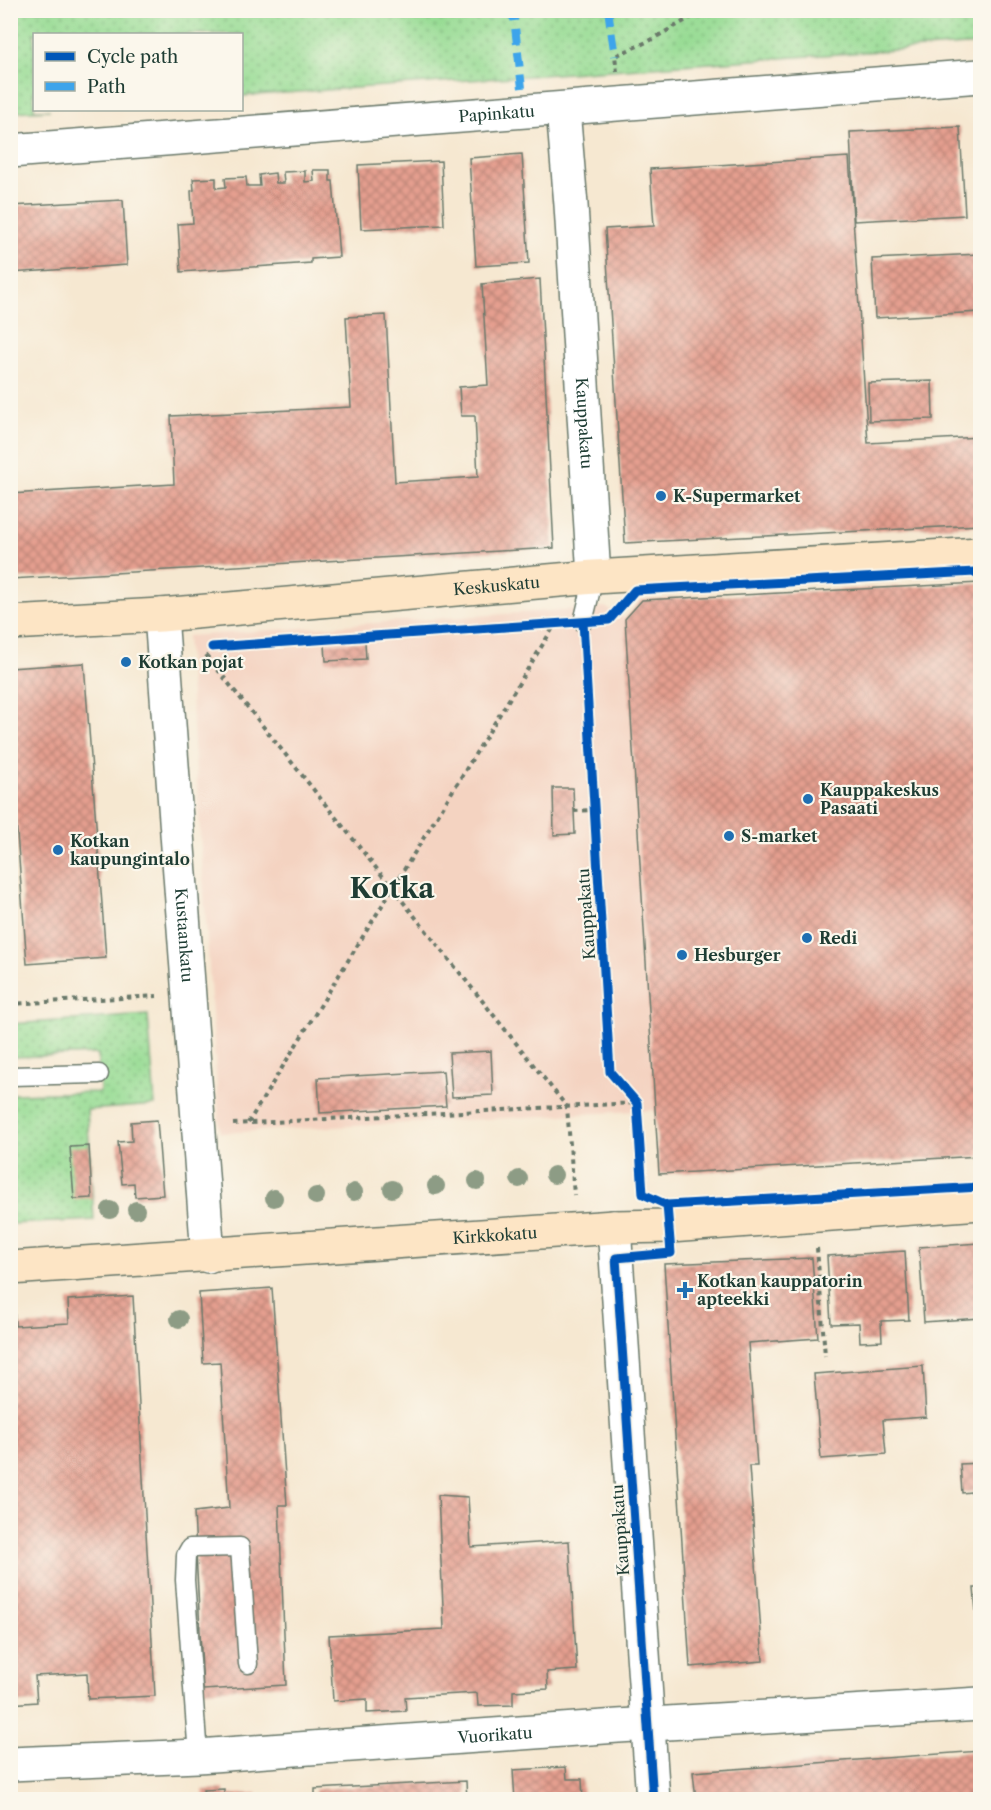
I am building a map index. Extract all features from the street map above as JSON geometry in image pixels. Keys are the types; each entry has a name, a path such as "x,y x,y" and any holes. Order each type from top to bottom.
{"main road":[{"name":"Keskuskatu","path":"10,623 161,615 594,577 981,554"},
{"name":"Kirkkokatu","path":"10,1268 614,1227 670,1226 981,1203"}],"street":[{"name":"Papinkatu","path":"10,151 981,76"},
{"name":"Kauppakatu","path":"563,109 594,577"},
{"name":"Kustaankatu","path":"161,615 208,1256"},
{"name":"Kauppakatu","path":"614,1227 653,1800"},
{"name":"Vuorikatu","path":"10,1764 198,1756 648,1724 981,1704"}],"lane":[{"name":"Kauppakatu","path":"583,622 594,577"},
{"path":"10,1076 99,1074"},
{"path":"198,1756 185,1580 186,1555 190,1548 240,1547 248,1664"}],"path":[{"path":"618,105 615,56 649,41 704,10"},
{"path":"248,1123 556,623 554,580"},
{"path":"544,624 583,622"},
{"path":"206,655 567,1107 574,1199"},
{"path":"574,811 594,810"},
{"path":"10,1004 189,994"},
{"path":"232,1124 637,1103 643,1194"},
{"path":"817,1244 825,1356"}],"shaded area":[{"path":"605,607 625,619 656,1110 220,1133 187,636","holes":["365,642 366,659 326,661 326,644","573,788 575,833 553,789","490,1051 493,1095 452,1097 449,1054","443,1071 445,1106 320,1113 319,1078"]}],"green space":[{"path":"11,10 980,10 980,44 243,96 243,33 33,33 33,111 11,112"},
{"path":"148,1015 155,1105 87,1110 94,1220 11,1224 11,1094 100,1092 98,1054 11,1057 11,1024"}],"building":[{"path":"960,127 965,215 854,221 850,132"},
{"path":"522,154 529,263 476,266 469,158"},
{"path":"849,157 868,443 980,437 980,525 625,543 605,229 654,226 650,169"},
{"path":"441,161 444,225 361,229 358,165"},
{"path":"313,170 330,170 330,181 333,181 339,257 311,259 311,263 181,272 178,224 193,223 191,191 194,190 193,179 216,178 216,188 226,187 225,178 246,177 247,186 260,186 259,175 275,173 276,183 284,183 283,172 305,171 305,182 314,181"},
{"path":"123,200 127,265 10,273 10,206"},
{"path":"980,254 980,312 875,318 872,259"},
{"path":"540,279 554,548 10,579 10,494 174,484 171,416 351,407 346,317 386,315 395,482 478,477 475,416 461,416 459,387 488,385 482,284"},
{"path":"932,381 933,419 869,421 868,383"},
{"name":"Kauppakeskus Pasaati","path":"980,583 980,1156 659,1174 625,619 642,600"},
{"path":"365,642 366,659 326,661 325,644"},
{"name":"Kotkan kaupungintalo","path":"84,663 106,958 27,964 10,742 10,668"},
{"path":"553,788 573,788 575,834 554,835"},
{"path":"491,1051 493,1095 452,1097 449,1053"},
{"path":"443,1071 446,1106 320,1113 318,1078"},
{"path":"157,1120 163,1195 135,1197 134,1183 122,1184 118,1142 132,1141 131,1122"},
{"path":"89,1146 92,1198 74,1199 70,1147"},
{"path":"980,1243 980,1318 924,1322 919,1247"},
{"path":"905,1251 909,1320 881,1321 882,1341 860,1342 859,1323 831,1324 827,1256"},
{"path":"812,1258 818,1338 748,1343 757,1466 749,1466 763,1661 690,1667 664,1264"},
{"path":"272,1288 287,1505 279,1505 286,1685 203,1690 194,1512 229,1508 220,1362 203,1363 199,1293"},
{"path":"133,1296 155,1696 88,1699 87,1673 35,1676 37,1702 10,1704 10,1303 14,1302 15,1326 69,1323 68,1300"},
{"path":"923,1366 926,1417 883,1420 886,1454 821,1459 814,1374"},
{"path":"980,1463 980,1491 962,1493 960,1464"},
{"path":"438,1495 468,1497 471,1547 569,1541 577,1670 547,1672 548,1689 513,1691 513,1705 478,1706 477,1693 405,1697 406,1711 367,1713 367,1699 333,1701 329,1635 444,1629"},
{"path":"974,1588 980,1588 980,1648 979,1648"},
{"path":"980,1751 980,1800 696,1800 693,1772"},
{"path":"566,1767 567,1779 582,1779 583,1800 515,1800 513,1770"},
{"path":"466,1781 467,1800 315,1800 315,1789"},
{"path":"224,1789 224,1795 257,1793 257,1800 182,1800 181,1798 204,1796 203,1790"},
{"path":"111,1796 111,1800 91,1800 90,1797"}],"marked path":[{"path":"10,13 15,10"},
{"path":"505,10 514,18 522,88"},
{"path":"608,10 615,56"}],"cycle path":[{"path":"212,647 609,620 635,590 975,572 980,574"},
{"path":"583,622 610,1072 637,1103 643,1194 667,1205 980,1187"},
{"path":"653,1800 616,1258 671,1253 667,1205"}],"place":[{"name":"K-Supermarket","path":"661,496"},
{"name":"Kotkan pojat","path":"126,662"},
{"name":"Kauppakeskus Pasaati","path":"808,799"},
{"name":"S-market","path":"729,836"},
{"name":"Kotkan kaupungintalo","path":"58,850"},
{"name":"Redi","path":"807,938"},
{"name":"Hesburger","path":"682,955"},
{"name":"Kotkan kauppatorin apteekki","path":"685,1290"}],"district":[{"name":"Kotka","path":"392,888"}]}
